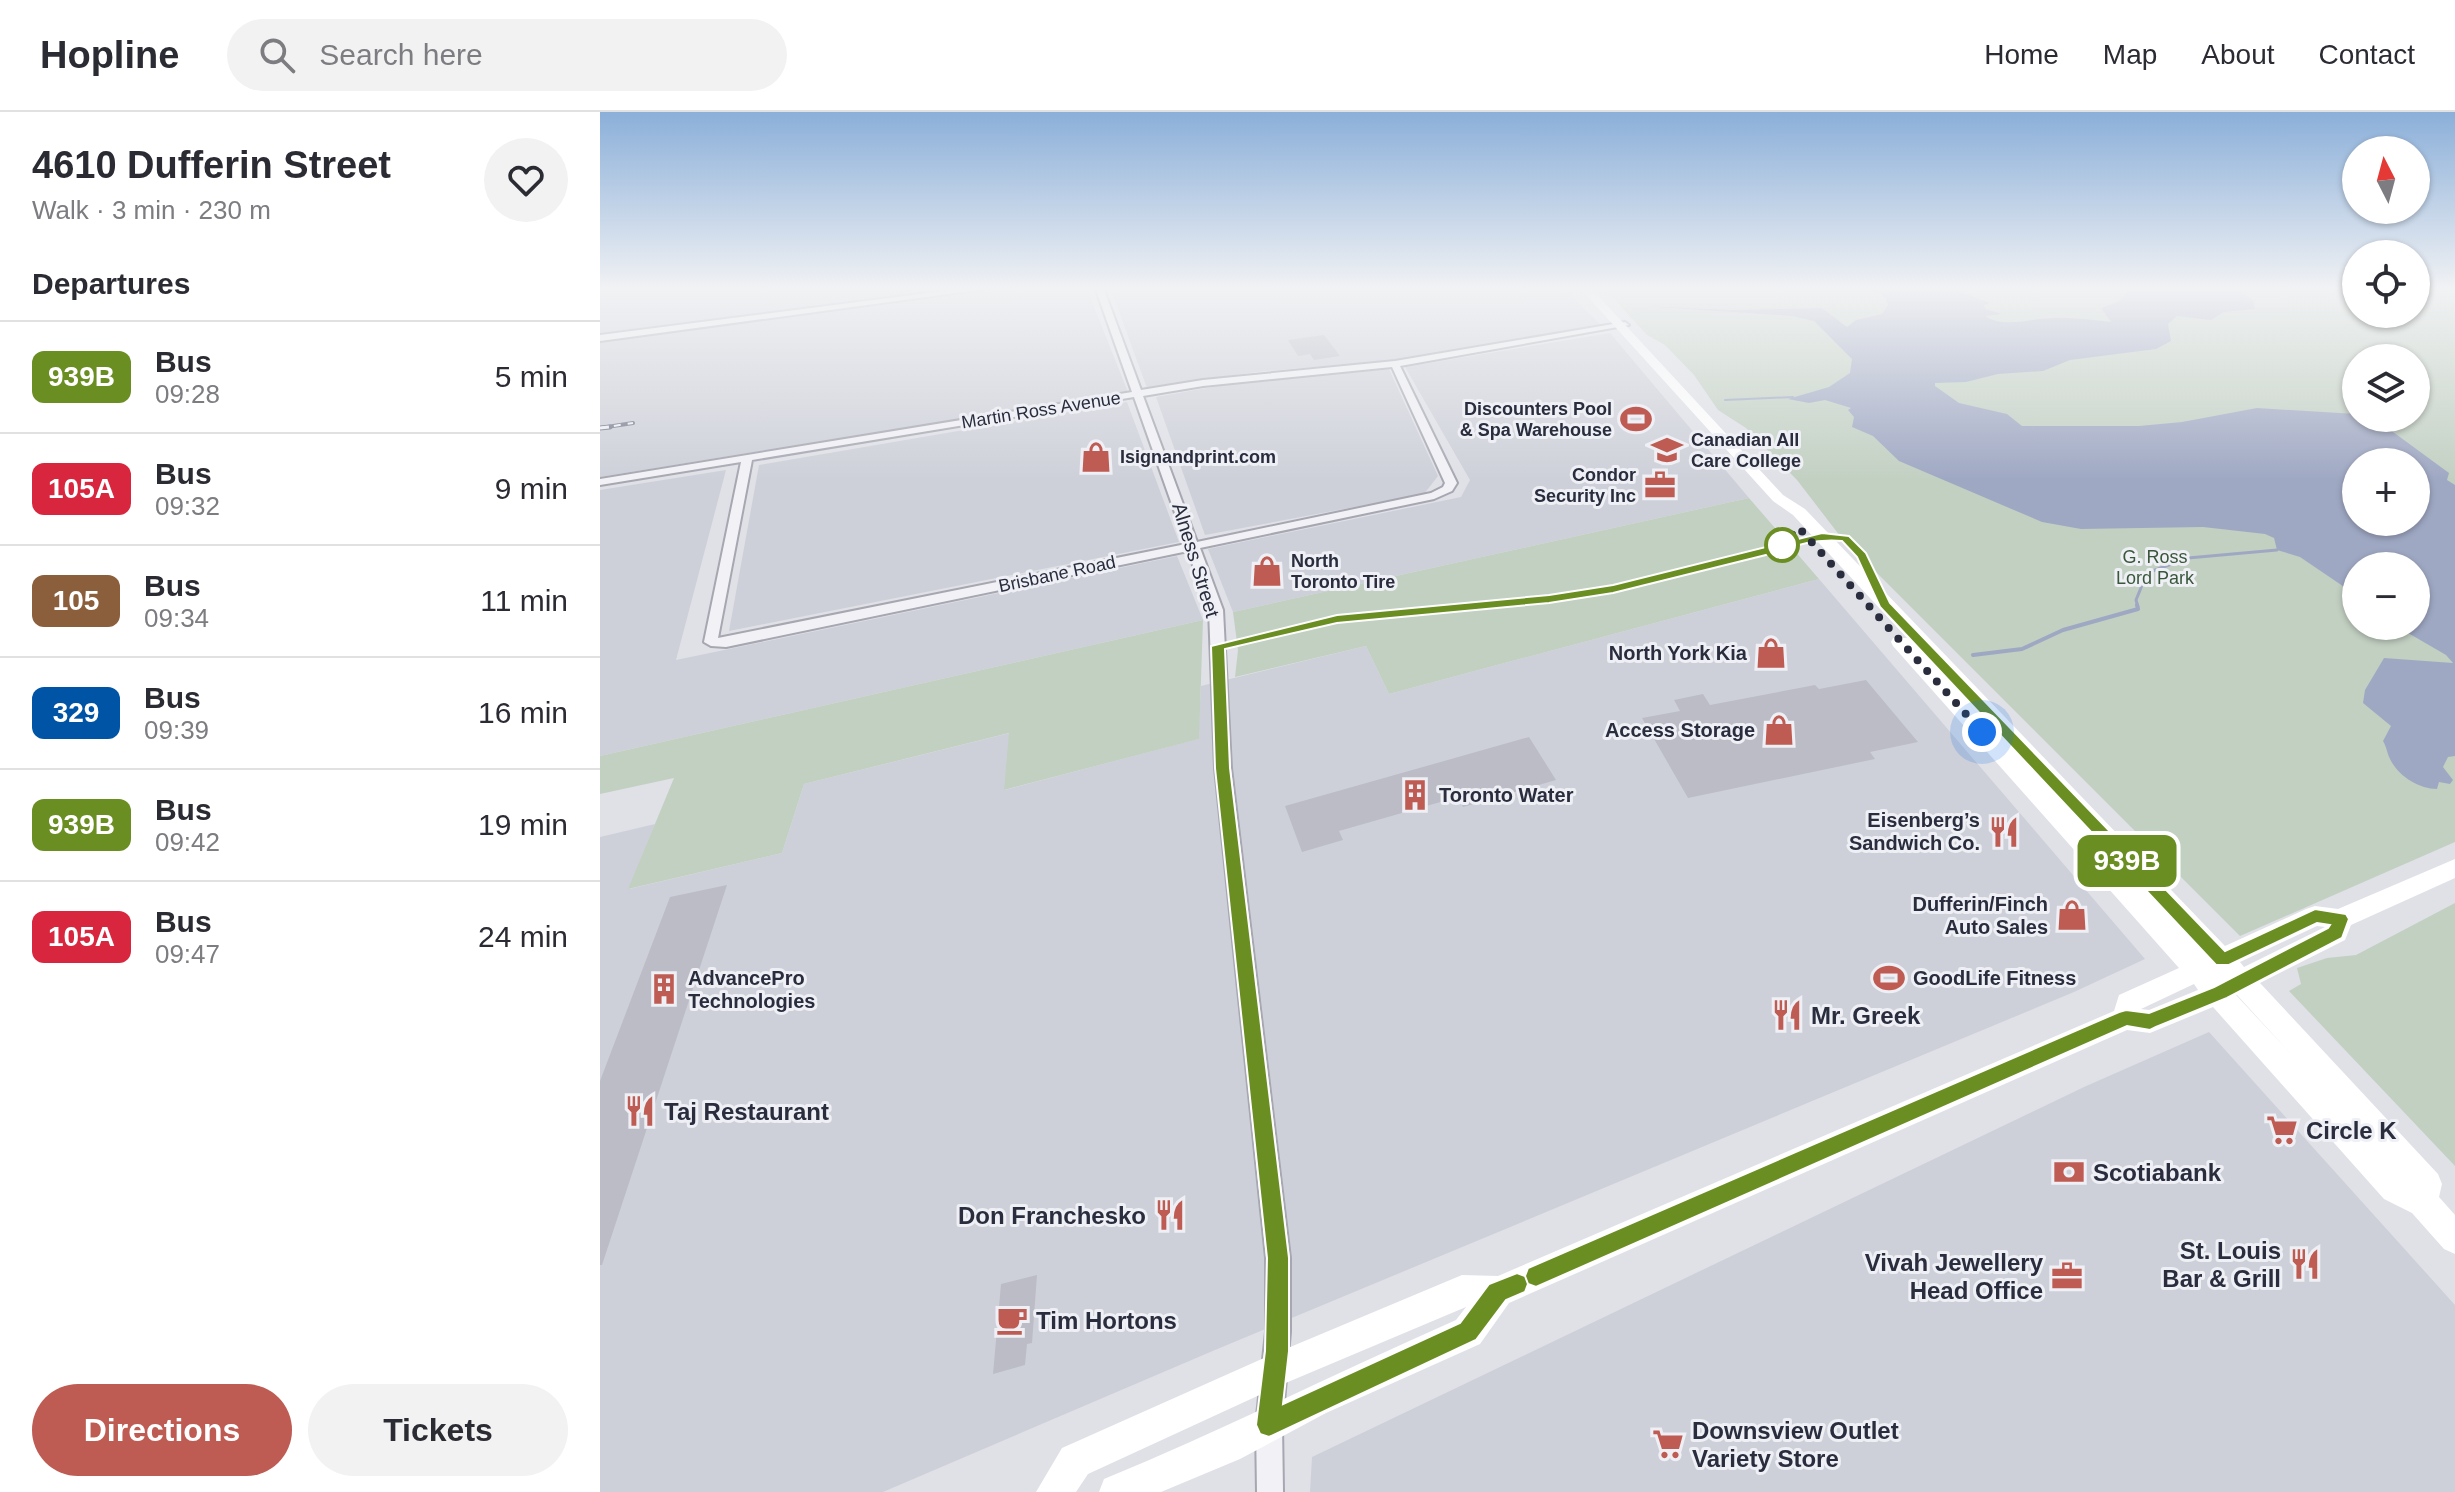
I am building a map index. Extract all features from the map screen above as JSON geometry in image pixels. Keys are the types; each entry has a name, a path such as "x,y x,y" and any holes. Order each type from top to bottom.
{"main road":[{"path":"1646,351 1778,498 1786,514 1905,648 2231,987 2395,1189 2423,1202 2455,1238"},
{"path":"2126,1018 2128,1003 2315,916 2340,919 2455,868"},
{"path":"1054,1492 1075,1461 1276,1370 1462,1291 1498,1292 2126,1018 2150,1022 2231,987 2336,933 2340,919"},
{"path":"1117,1492 1468,1332 1498,1292"}],"street":[{"name":"Alness Street","path":"1122,351 1195,545 1216,610 1223,768 1278,1258 1276,1370 1269,1425 1270,1492"},
{"name":"Martin Ross Avenue","path":"600,482 1241,378 1395,364 1471,351"},
{"name":"Brisbane Road","path":"747,459 711,642 726,643 1420,499 1448,489 1451,483 1446,469 1395,364"}],"shaded area":[{"path":"600,351 1112,351 1128,392 600,477"},
{"path":"1134,351 1446,351 1395,360 1256,372 1147,388"},
{"path":"1499,351 1626,351 1749,498 1233,612 1208,549 1461,497 1470,480 1405,367"},
{"path":"1389,369 1438,476 1424,494 1205,535 1156,397 1252,380"},
{"path":"1127,402 1179,542 729,631 759,465"},
{"path":"726,470 676,660 1177,556 1203,620 600,756 600,490"},
{"path":"1819,579 2145,959 2074,992 1215,1350 883,1492 600,1492 600,837 655,824 629,889 782,853 804,784 1010,733 1005,790 1198,739 1201,686 1366,646 1389,694"},
{"path":"2209,1032 2455,1305 2455,1492 1310,1492 1312,1457 2084,1087"}],"green space":[{"name":"G. Ross Lord Park","path":"1671,351 2342,351 2342,432 2430,432 2430,351 2455,351 2455,842 2240,936 1840,536 1797,480 1746,428 1718,410 1694,375"},
{"path":"1749,498 1819,579 1389,694 1366,646 1235,677 1238,650 1233,612"},
{"path":"1203,620 1199,739 1004,790 1009,733 804,784 782,853 628,889 674,778 600,794 600,756"},
{"path":"2455,903 2455,1166 2289,991 2301,984 2297,968 2327,958 2356,955"}],"water":[{"path":"1844,351 2137,351 2070,360 2043,371 1998,374 1966,382 1935,383 1935,386 1959,403 2007,414 2022,426 2139,426 2182,422 2257,408 2342,413 2342,432 2393,432 2415,448 2342,448 2342,536 2430,536 2430,459 2449,473 2447,480 2455,485 2455,756 2448,757 2443,767 2453,780 2450,784 2439,782 2437,789 2416,784 2404,776 2389,757 2383,741 2391,726 2363,703 2365,690 2384,658 2453,663 2446,655 2420,640 2430,640 2430,552 2342,552 2342,586 2300,557 2277,550 2274,538 2265,534 2203,527 2081,529 2042,522 1899,461 1873,436 1852,427 1854,417 1848,410 1851,408 1825,400 1809,403 1788,399 1829,387 1850,373 1852,359"}],"building":[{"path":"1295,351 1336,351 1340,356 1314,360 1310,354 1298,356"},
{"name":"Access Storage","path":"1866,680 1918,742 1870,752 1875,759 1688,798 1642,718 1680,711 1674,700 1703,694 1710,705 1815,685 1819,689"},
{"name":"Toronto Water","path":"1529,737 1556,780 1463,807 1458,797 1339,831 1343,840 1302,852 1285,806"},
{"name":"AdvancePro Technologies","path":"727,885 600,1265 600,1081 670,897"},
{"name":"Tim Hortons","path":"1037,1275 1032,1343 1027,1344 1025,1365 993,1374 1001,1284"}],"waterway":[{"path":"1725,400 1793,397"},
{"path":"2138,607 2136,600 2147,573 2188,558 2277,550"},
{"path":"1973,655 2022,649 2063,630 2138,609 2137,605"}],"railway":[{"path":"610,427 600,428 633,423"}],"bus line":[{"name":"939B","path":"1517,1284 1498,1292 1468,1332 1314,1401 1269,1425 1276,1370 1278,1258 1221,749 1218,646 1337,619 1549,599 1613,589 1773,549 1793,541 1822,536 1845,538 1862,556 1884,604 2222,960 2315,916 2340,919 2336,933 2194,1004 2150,1022 2126,1018 1536,1276"}],"place":[{"name":"Discounters Pool & Spa Warehouse","path":"1636,419"},
{"name":"Canadian All Care College","path":"1667,450"},
{"name":"Isignandprint.com","path":"1096,457"},
{"name":"Condor Security Inc","path":"1660,485"},
{"name":"North Toronto Tire","path":"1267,571"},
{"name":"North York Kia","path":"1771,653"},
{"name":"Access Storage","path":"1779,730"},
{"name":"Toronto Water","path":"1415,795"},
{"name":"Eisenberg’s Sandwich Co.","path":"2004,832"},
{"name":"Dufferin/Finch Auto Sales","path":"2072,915"},
{"name":"GoodLife Fitness","path":"1889,978"},
{"name":"AdvancePro Technologies","path":"664,989"},
{"name":"Mr. Greek","path":"1787,1015"},
{"name":"Taj Restaurant","path":"640,1111"},
{"name":"Circle K","path":"2282,1130"},
{"name":"Scotiabank","path":"2069,1172"},
{"name":"Don Franchesko","path":"1170,1215"},
{"name":"St. Louis Bar & Grill","path":"2305,1264"},
{"name":"Vivah Jewellery Head Office","path":"2067,1276"},
{"name":"Tim Hortons","path":"1012,1320"},
{"name":"Downsview Outlet Variety Store","path":"1668,1444"}],"route":[{"path":"1782,545 1799,528 1982,732"}]}
